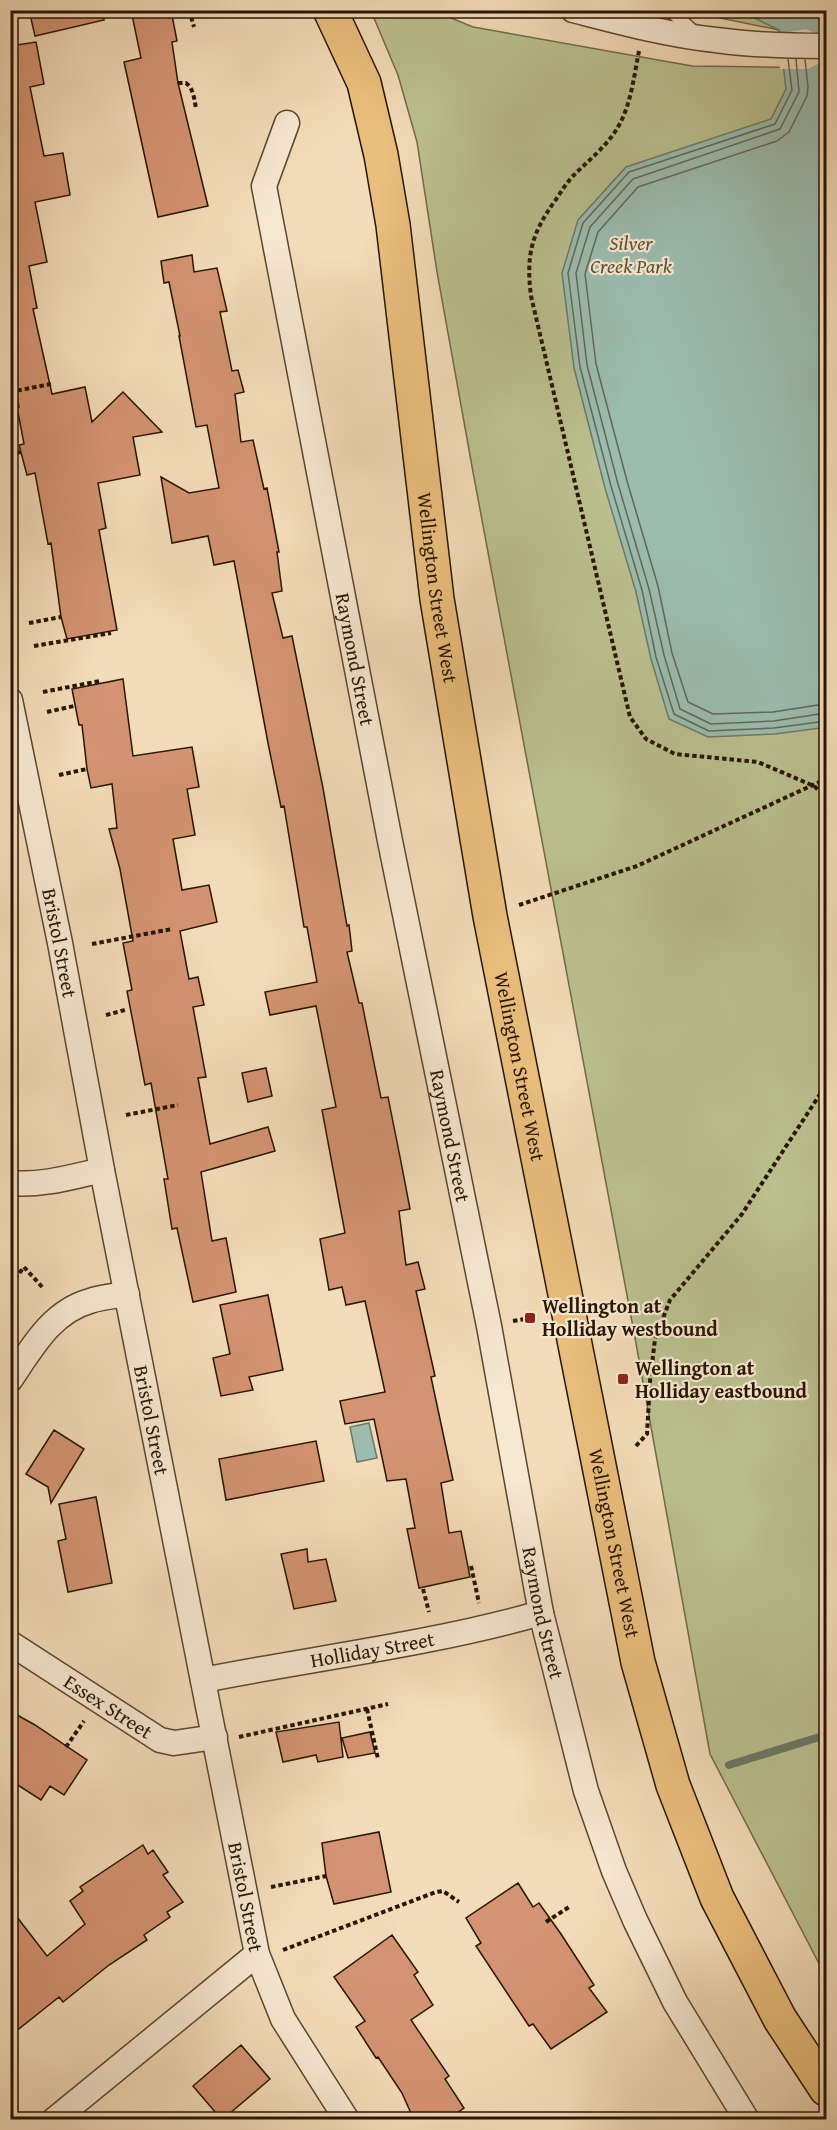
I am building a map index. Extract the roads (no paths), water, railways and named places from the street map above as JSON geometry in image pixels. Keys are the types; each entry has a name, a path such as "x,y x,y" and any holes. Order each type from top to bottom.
{"main road":[{"name":"Wellington Street West","path":"330,10 364,83 381,154 393,225 437,599 490,916 638,1662 670,1775 717,1898 780,2019 826,2089"}],"street":[{"path":"573,10 645,28 700,38 777,46 826,46"},
{"name":"Raymond Street","path":"287,123 264,186 390,841 489,1326 541,1612 586,1791 614,1871 634,1920 675,2002 747,2120"},
{"name":"Bristol Street","path":"10,700 15,748 60,943 102,1170 203,1680 227,1737 257,1954 283,2019 347,2120"},
{"path":"10,1183 45,1182 102,1170"},
{"path":"10,1380 42,1333 62,1314 90,1300 127,1294"},
{"name":"Holliday Street","path":"203,1680 484,1627 541,1612"},
{"name":"Essex Street","path":"10,1643 160,1740 174,1743 227,1737"},
{"path":"54,2120 257,1954"}],"lane":[{"path":"670,10 700,38"}],"water":[{"path":"740,11 826,11 826,730 820,728 775,734 708,737 669,719 574,368 562,273 578,220 626,167 771,119 786,89 779,30"},
{"path":"369,1423 377,1458 357,1462 350,1427"}],"waterway":[{"path":"729,1765 826,1735"}],"place":[{"name":"Wellington at Holliday westbound","path":"530,1318"},
{"name":"Wellington at Holliday eastbound","path":"623,1379"}],"park label":[{"name":"Silver Creek Park","path":"631,254"}]}
